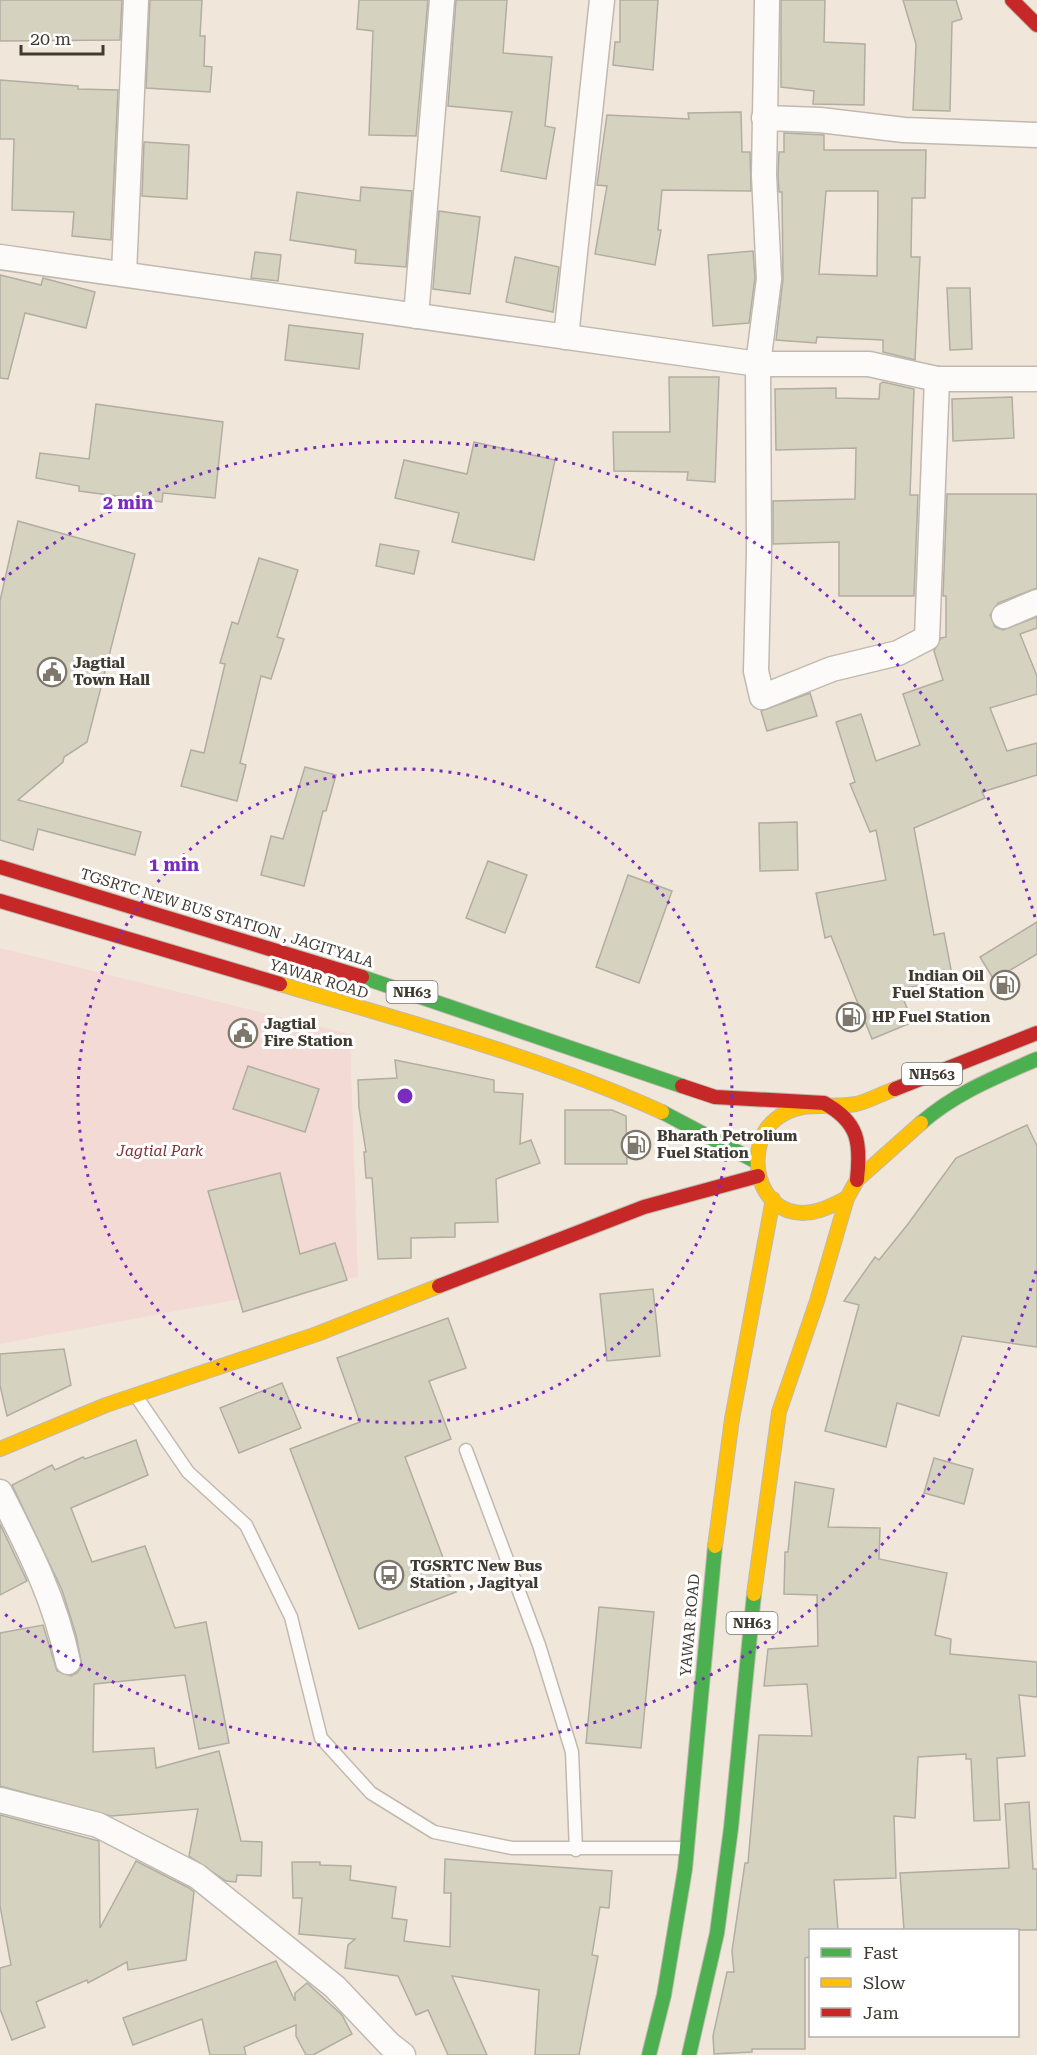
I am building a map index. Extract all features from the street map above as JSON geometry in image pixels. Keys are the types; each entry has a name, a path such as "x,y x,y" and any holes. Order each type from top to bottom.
{"main road":[{"path":"1012,0 1037,25"},
{"name":"TGSRTC NEW BUS STATION , JAGITYALA","path":"0,867 380,982 715,1097 824,1103"},
{"name":"YAWAR ROAD","path":"0,901 417,1025 611,1089 671,1116 755,1161"},
{"name":"NH563","path":"773,1199 758,1176 755,1161 760,1137 774,1121 787,1112 824,1103 856,1104 1037,1033"},
{"name":"NH563","path":"847,1198 857,1180 935,1111 973,1087 1037,1059"},
{"path":"824,1103 838,1109 851,1123 858,1139 857,1180"},
{"path":"0,1449 135,1395 317,1334 644,1207 758,1176"},
{"path":"773,1199 787,1210 805,1213 826,1208 847,1198"},
{"name":"NH63","path":"689,2055 717,1933 731,1828 760,1537 779,1412 817,1301 847,1198"},
{"name":"YAWAR ROAD","path":"649,2055 673,1945 686,1848 714,1549 773,1199"}],"street":[{"path":"124,274 136,0"},
{"path":"416,316 442,0"},
{"path":"566,337 602,0"},
{"path":"767,0 764,175 769,279 758,364 759,552 756,671 762,697 832,669 898,653 927,638 937,379"},
{"path":"764,118 820,120 904,130 1037,135"},
{"path":"0,257 758,364 869,364 937,379 1037,379"},
{"path":"1004,616 1037,602"},
{"path":"0,1492 42,1575 62,1634 68,1662"},
{"path":"0,1800 98,1825 197,1876 335,1986 389,2044 403,2055"}],"lane":[{"path":"135,1395 188,1472 246,1525 291,1617 321,1738 371,1793 434,1832 512,1848 576,1850 686,1848"},
{"path":"466,1450 538,1645 572,1752 576,1850"}],"green space":[{"name":"Jagtial Park","path":"0,948 350,1034 358,1277 0,1344"}],"building":[{"path":"0,0 122,0 120,40 0,41"},
{"path":"150,0 202,0 200,36 205,36 204,66 212,67 210,92 146,88"},
{"path":"359,0 428,0 416,136 369,135 373,31 357,29"},
{"path":"456,0 507,0 503,53 552,57 545,126 555,128 546,179 501,171 512,112 448,106"},
{"path":"620,0 658,0 653,70 613,65 615,42 620,42"},
{"path":"781,0 825,0 824,42 865,44 864,105 813,104 814,91 781,87"},
{"path":"903,0 956,0 962,19 952,22 950,111 913,110 916,44"},
{"path":"0,80 78,86 78,89 118,90 111,240 72,236 74,212 12,210 14,139 0,139"},
{"path":"741,112 742,152 750,152 751,191 662,190 658,230 661,230 655,265 595,254 607,186 597,185 607,115 689,119 688,113"},
{"path":"784,133 824,135 824,150 926,150 925,198 912,198 911,257 920,257 915,360 883,352 883,340 817,337 816,343 776,340 783,279 782,192 779,192 778,175 779,152 784,152","holes":["826,191 878,191 877,276 819,274"]},
{"path":"144,142 189,145 187,199 142,196"},
{"path":"361,187 412,191 406,267 355,263 356,250 290,240 297,192 360,201"},
{"path":"439,211 480,217 470,294 433,289"},
{"path":"753,251 755,278 749,323 713,326 708,255"},
{"path":"255,252 281,255 278,281 251,278"},
{"path":"515,257 559,267 553,312 506,302"},
{"path":"0,275 41,285 43,278 95,292 86,328 25,313 8,379 0,378"},
{"path":"947,288 970,288 972,349 950,350"},
{"path":"289,325 363,334 359,369 285,360"},
{"path":"669,377 719,377 715,482 687,480 688,472 614,471 613,432 670,432"},
{"path":"883,382 914,389 910,495 918,495 914,596 839,596 839,542 773,544 773,501 855,499 856,448 776,450 775,389 836,388 836,398 879,399 880,384"},
{"path":"1012,397 1014,438 953,441 952,399"},
{"path":"96,404 223,422 215,498 163,493 162,502 79,491 79,486 36,478 40,453 89,459"},
{"path":"474,442 555,460 534,560 452,542 459,513 395,498 404,460 467,474"},
{"path":"947,494 1037,494 1037,588 998,603 990,615 995,627 1003,630 1037,617 1037,628 1020,634 1037,676 1037,694 990,708 1007,751 1037,743 1037,775 982,792 985,798 914,828 934,935 944,933 953,980 899,989 913,1022 872,1039 831,936 825,938 816,893 886,880 876,830 870,832 850,784 855,782 836,722 861,714 876,761 920,745 903,694 943,680 934,651 941,638 946,637 946,596 943,596"},
{"name":"Jagtial Town Hall","path":"18,521 135,554 87,742 64,757 63,762 18,800 141,832 135,855 38,829 33,850 0,840 0,601"},
{"path":"380,544 419,551 414,574 376,566"},
{"path":"259,558 298,570 277,637 284,639 271,679 261,676 240,763 246,765 237,801 181,786 191,750 204,753 225,664 220,663 232,622 238,624"},
{"path":"810,693 817,716 767,731 761,711"},
{"path":"305,767 336,775 326,811 323,811 304,886 261,875 271,836 283,839"},
{"path":"797,822 798,870 760,871 759,823"},
{"path":"488,861 527,875 505,933 466,918"},
{"path":"628,875 672,891 639,983 596,967"},
{"path":"1037,922 1037,954 994,980 980,957"},
{"path":"395,1060 494,1080 494,1092 523,1094 520,1144 531,1140 540,1163 496,1179 498,1222 455,1223 455,1237 411,1238 411,1258 378,1259 372,1178 366,1178 364,1152 366,1152 359,1108 358,1080 397,1078"},
{"path":"248,1066 319,1089 305,1132 233,1109"},
{"path":"565,1110 612,1110 626,1116 627,1164 565,1164"},
{"path":"1027,1125 1037,1146 1037,1347 962,1336 939,1416 897,1403 886,1447 825,1431 859,1305 844,1301 875,1257 879,1260 908,1224 956,1158"},
{"path":"280,1173 300,1254 335,1243 347,1280 243,1312 208,1191"},
{"path":"653,1289 660,1356 607,1361 600,1294"},
{"path":"448,1318 466,1368 429,1381 451,1439 405,1457 456,1592 359,1629 290,1449 360,1422 337,1358"},
{"path":"64,1349 71,1385 7,1416 0,1385 0,1354"},
{"path":"282,1383 301,1428 239,1453 220,1408"},
{"path":"136,1440 148,1475 71,1508 92,1562 145,1546 175,1628 206,1622 229,1743 199,1749 185,1675 94,1684 93,1752 154,1748 156,1768 219,1751 241,1841 262,1842 261,1876 237,1875 236,1882 226,1881 189,1856 198,1809 111,1816 0,1786 0,1633 43,1625 57,1671 71,1676 77,1673 82,1666 76,1635 62,1590 12,1485 52,1465 55,1470 83,1457 85,1459"},
{"path":"934,1458 973,1469 964,1504 924,1493"},
{"path":"795,1482 834,1489 828,1527 880,1528 879,1559 947,1573 935,1635 951,1639 950,1654 1037,1662 1037,1697 1019,1695 1025,1756 997,1758 1000,1820 974,1821 971,1759 966,1759 966,1754 918,1757 915,1818 894,1816 896,1878 834,1880 838,1929 809,1929 809,1957 805,1958 805,2049 752,2049 752,2052 714,2054 713,2036 727,1972 734,1972 732,1951 745,1863 748,1863 759,1735 812,1736 807,1684 764,1686 768,1649 818,1646 817,1595 784,1594 785,1552 788,1552"},
{"path":"0,1524 27,1581 0,1595"},
{"path":"599,1607 654,1612 641,1748 586,1743"},
{"path":"1029,1802 1033,1869 1037,1869 1037,1930 904,1929 900,1873 1009,1868 1005,1804"},
{"path":"0,1815 99,1841 100,1928 136,1861 189,1888 194,1892 186,1960 128,1970 127,1962 88,1983 87,1980 36,2002 45,2027 12,2040 0,2009 0,1968 11,1965 0,1906"},
{"path":"445,1859 612,1871 609,1908 600,1907 592,1955 598,1956 579,2055 535,2055 539,1990 452,1976 487,2055 448,2055 428,2010 416,2015 398,1976 345,1968 348,1945 355,1939 299,1934 302,1898 293,1898 292,1862 320,1862 320,1865 351,1866 350,1880 396,1887 392,1918 407,1920 404,1941 450,1947 451,1893 444,1893"},
{"path":"276,1961 295,2001 295,1993 307,1983 342,2015 352,2034 313,2055 306,2055 296,2036 296,2025 244,2047 246,2055 210,2055 202,2019 133,2045 123,2018"}],"traffic: fast":[{"path":"362,977 682,1086"},
{"path":"921,1123 962,1094 1037,1059"},
{"path":"662,1112 755,1161"},
{"path":"649,2055 664,1995 685,1869 715,1546"},
{"path":"689,2055 717,1933 731,1828 754,1594"}],"traffic: slow":[{"path":"280,984 521,1057 616,1092 662,1112"},
{"path":"847,1198 822,1210 808,1213 794,1212 780,1207 762,1185 758,1171 760,1142 766,1129 776,1119 795,1109 856,1104 895,1089"},
{"path":"754,1594 779,1412 817,1301 847,1198 857,1180 921,1123"},
{"path":"715,1546 732,1419 773,1199"},
{"path":"0,1449 106,1405 317,1334 439,1286"}],"traffic: jam":[{"path":"1012,0 1037,25"},
{"path":"0,867 362,977"},
{"path":"0,901 280,984"},
{"path":"895,1089 1037,1033"},
{"path":"682,1086 715,1097 824,1103 844,1118 855,1135 858,1144 857,1180"},
{"path":"439,1286 644,1207 758,1176"}],"place":[{"name":"Jagtial Town Hall","path":"52,672"},
{"name":"Indian Oil Fuel Station","path":"1005,985"},
{"name":"HP Fuel Station","path":"851,1017"},
{"name":"Jagtial Fire Station","path":"243,1033"},
{"name":"Bharath Petrolium Fuel Station","path":"636,1145"},
{"name":"TGSRTC New Bus Station , Jagityal","path":"389,1575"}]}
